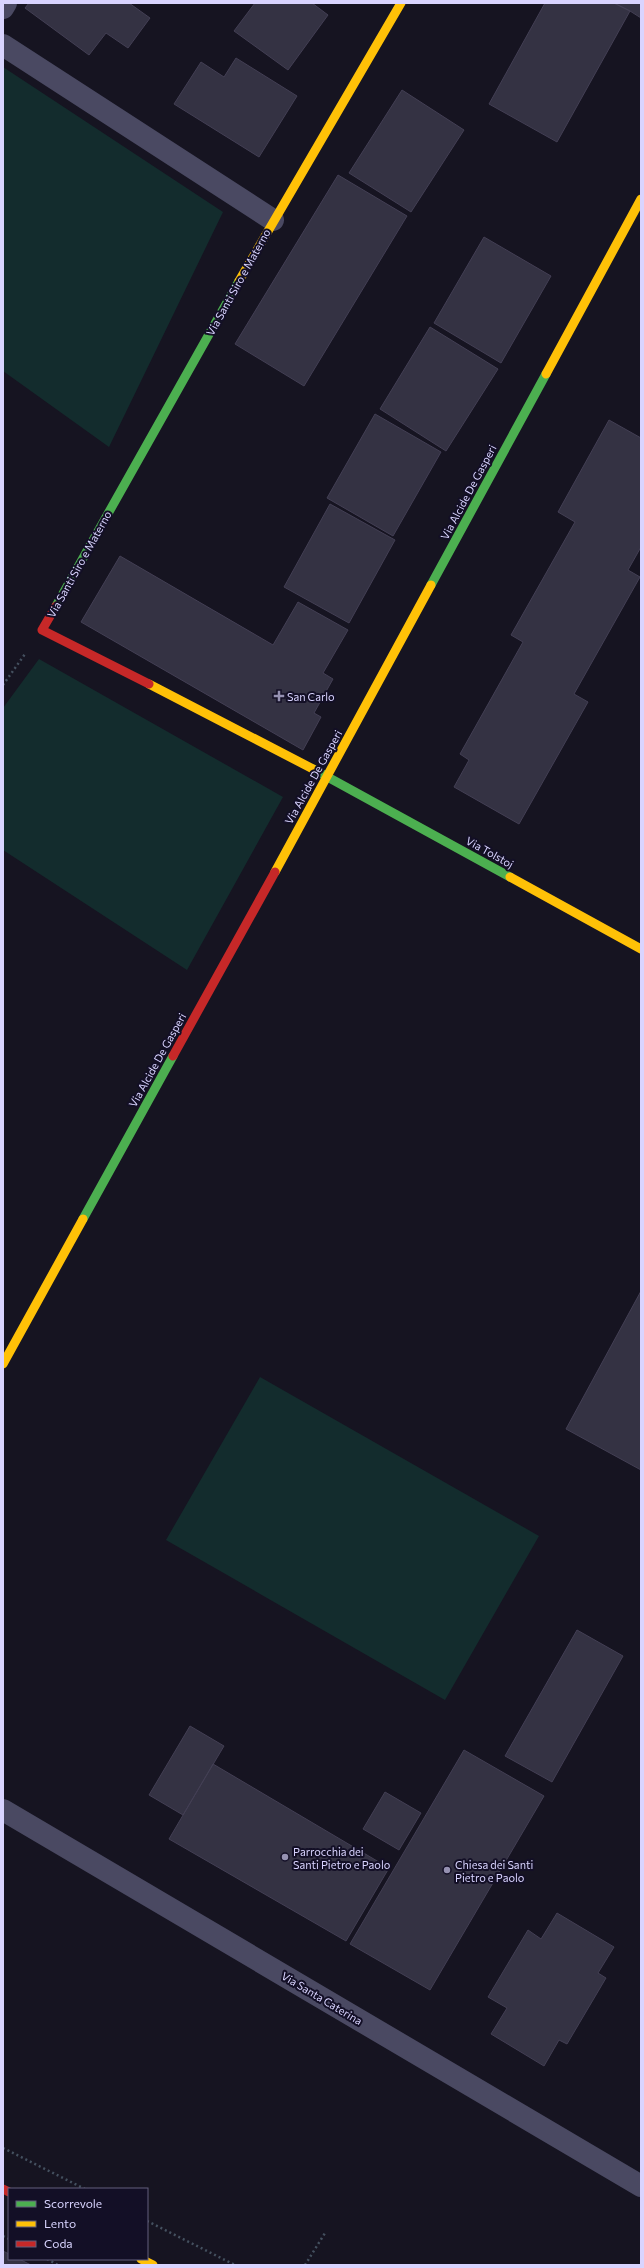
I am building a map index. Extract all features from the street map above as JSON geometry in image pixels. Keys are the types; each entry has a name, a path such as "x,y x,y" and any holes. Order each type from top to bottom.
{"street":[{"path":"3,8 6,3"},
{"name":"Via Santi Siro e Materno","path":"328,776 42,630 273,220 401,3"},
{"name":"Via Santi Siro e Materno","path":"3,44 273,220"},
{"name":"Via Alcide De Gasperi","path":"3,1364 328,776 641,198"},
{"name":"Via Tolstoj","path":"328,776 641,949"},
{"name":"Via Santa Caterina","path":"3,1810 641,2186"},
{"path":"143,2260 153,2265"}],"path":[{"path":"3,685 42,630"},
{"path":"3,2148 83,2188"},
{"path":"148,2222 234,2265"},
{"path":"305,2265 325,2233"},
{"path":"48,2260 58,2265"}],"green space":[{"path":"3,67 223,212 109,447 3,371"},
{"path":"39,659 283,797 187,970 3,850 3,708"},
{"path":"260,1377 539,1536 445,1700 166,1540"}],"building":[{"path":"29,3 129,3 150,18 128,48 106,33 89,55 25,8"},
{"path":"255,3 312,3 328,15 288,70 234,31"},
{"path":"545,3 614,3 630,11 557,142 489,104"},
{"path":"614,3 641,3 641,18 630,11"},
{"path":"236,58 297,96 259,157 174,104 201,62 224,77"},
{"path":"402,90 464,130 411,212 349,173"},
{"path":"338,175 407,216 304,386 235,344"},
{"path":"484,237 551,276 501,363 434,323"},
{"path":"430,327 498,369 446,451 380,409"},
{"path":"375,414 441,452 393,536 327,498"},
{"path":"609,420 641,438 641,547 628,570 640,577 574,694 588,702 519,824 454,787 469,760 460,754 523,642 511,635 575,522 558,512"},
{"path":"330,504 395,540 349,623 284,587"},
{"path":"120,556 273,645 298,602 348,630 323,673 333,679 314,713 321,717 303,750 81,622"},
{"path":"641,1291 641,1470 566,1429"},
{"path":"577,1630 623,1656 552,1782 505,1756"},
{"path":"190,1726 224,1746 183,1815 149,1795"},
{"name":"Chiesa dei Santi Pietro e Paolo","path":"464,1750 544,1796 430,1990 350,1944"},
{"name":"Parrocchia dei Santi Pietro e Paolo","path":"213,1764 389,1868 346,1941 169,1839"},
{"path":"385,1792 421,1813 399,1850 363,1829"},
{"path":"557,1913 614,1947 598,1973 606,1978 567,2044 559,2040 544,2066 491,2034 507,2008 488,1997 528,1930 541,1939"},
{"path":"3,2251 8,2254 8,2260 21,2260 31,2265 3,2265"}],"traffic: fast":[{"path":"56,606 239,281"},
{"path":"431,585 546,374"},
{"path":"313,769 510,877"},
{"path":"83,1219 173,1056"}],"traffic: slow":[{"path":"239,281 401,3"},
{"path":"546,374 641,199"},
{"path":"275,872 431,585"},
{"path":"149,684 313,769"},
{"path":"510,877 641,949"},
{"path":"3,1364 83,1219"},
{"path":"143,2260 153,2265"}],"traffic: jam":[{"path":"56,606 42,630 149,684"},
{"path":"173,1056 275,872"},
{"path":"3,2189 8,2192"}],"place":[{"name":"San Carlo","path":"279,696"},
{"name":"Parrocchia dei Santi Pietro e Paolo","path":"285,1857"},
{"name":"Chiesa dei Santi Pietro e Paolo","path":"447,1870"}]}
